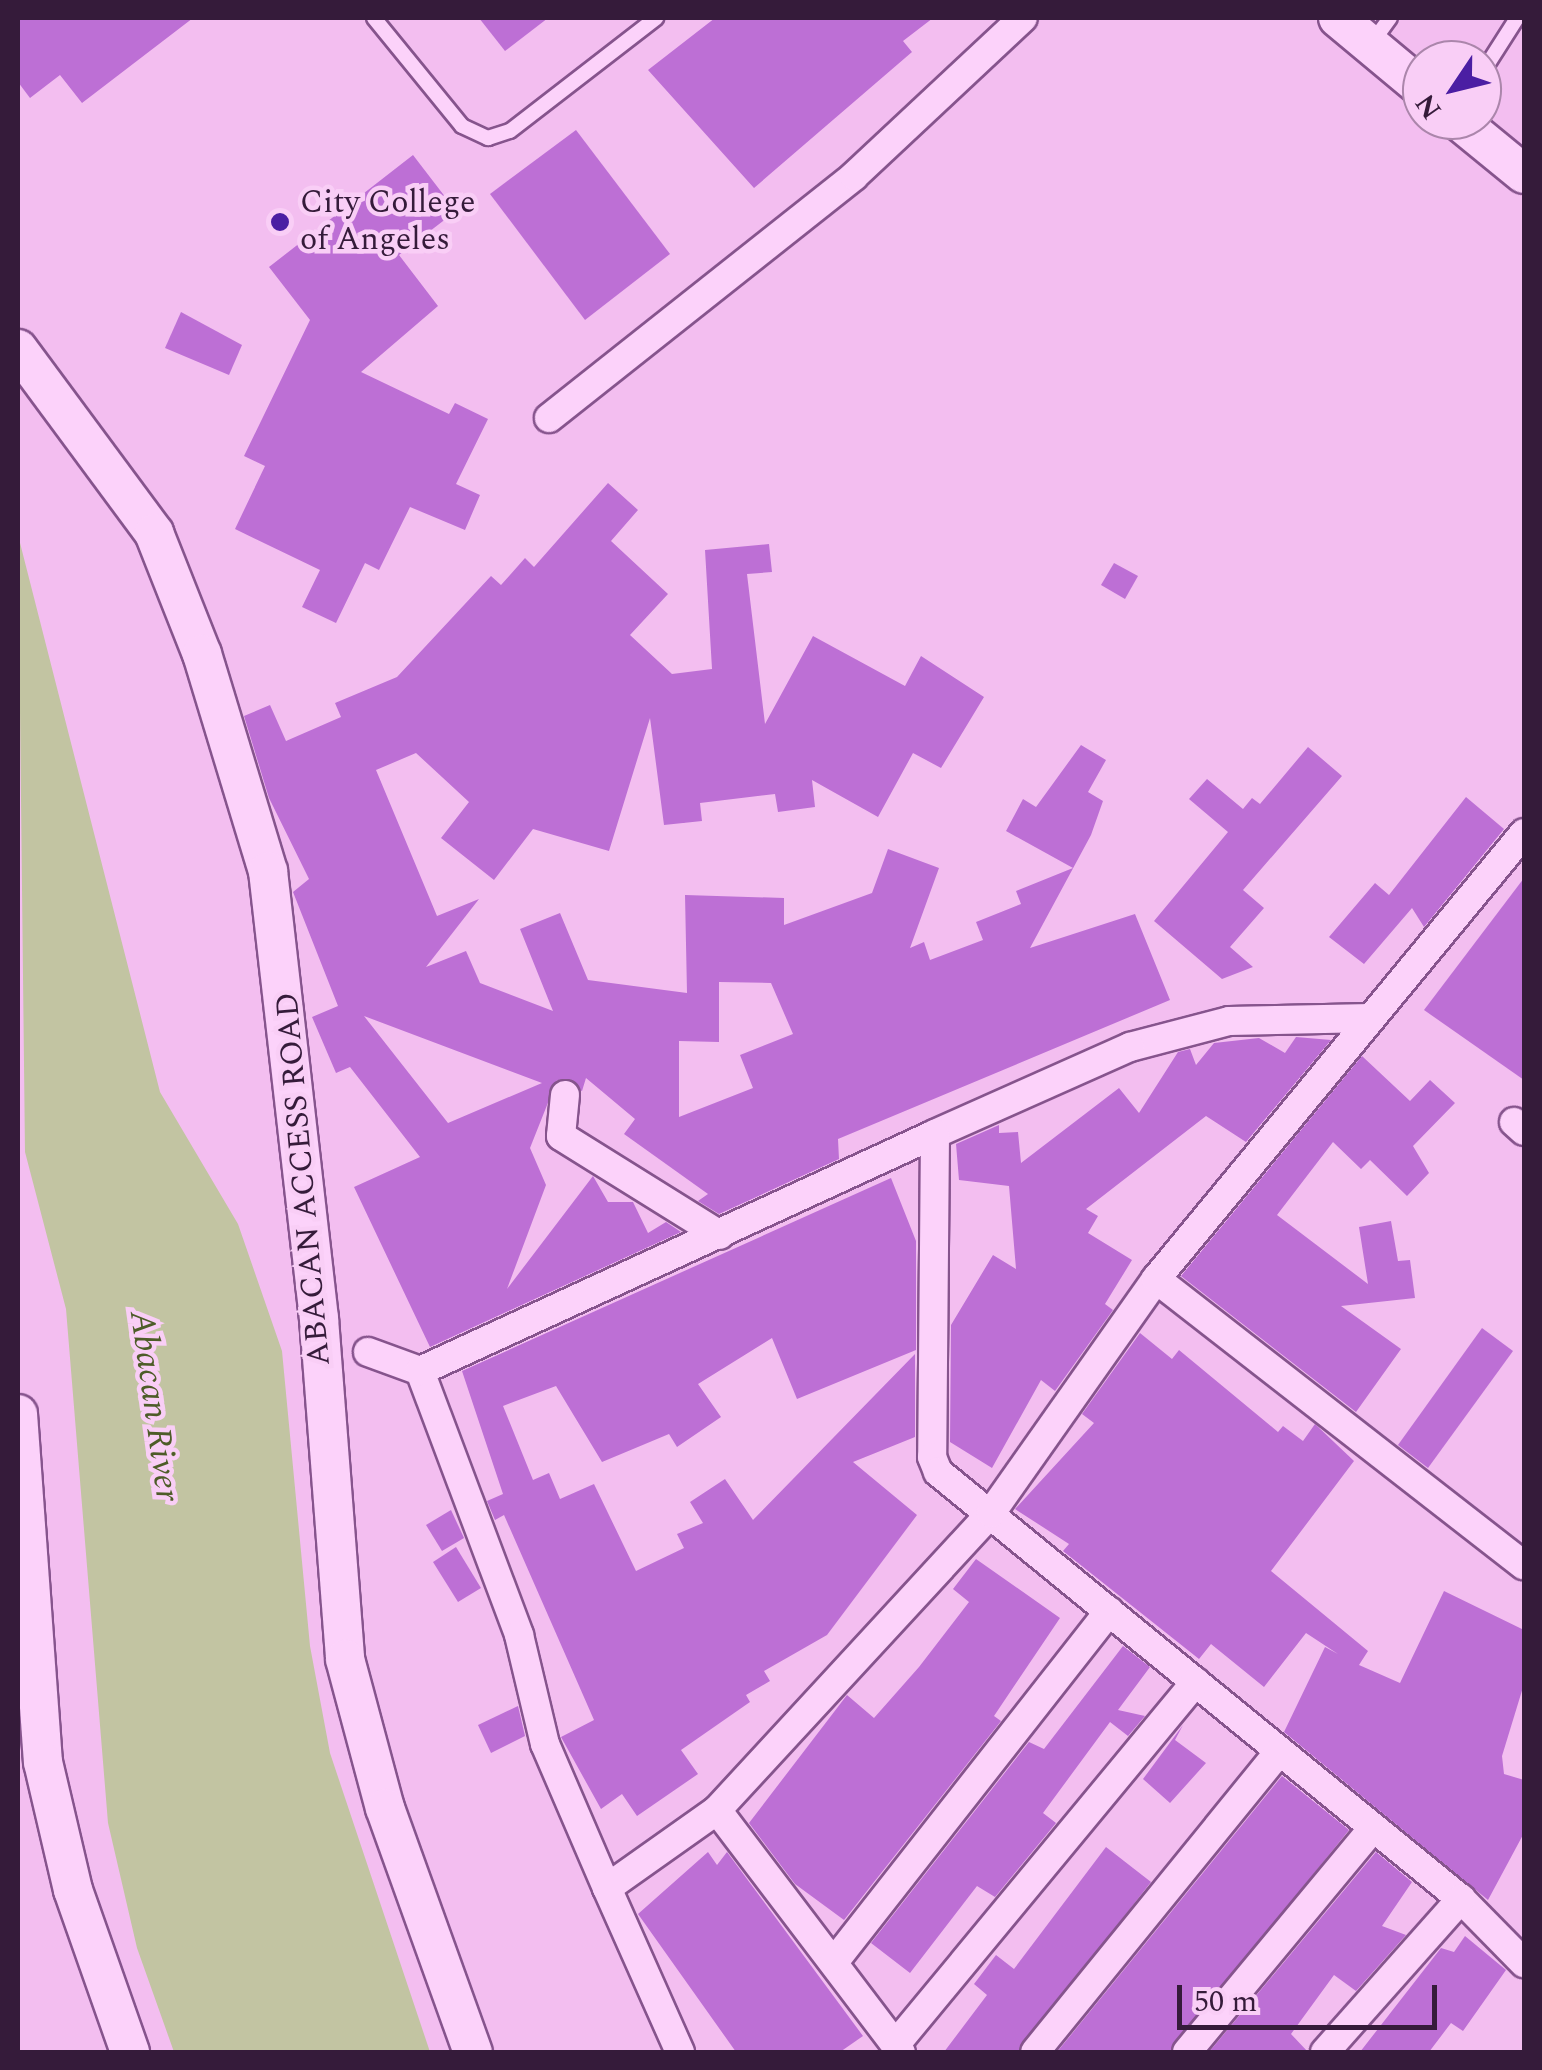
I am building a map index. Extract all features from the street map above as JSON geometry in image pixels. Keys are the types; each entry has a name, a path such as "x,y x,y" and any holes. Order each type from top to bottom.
{"street":[{"path":"549,418 854,176 1023,18"},
{"path":"1338,18 1380,31 1402,61"},
{"path":"1482,140 1524,174"},
{"name":"ABACAN ACCESS ROAD","path":"18,349 154,534 202,654 268,871 314,1259 344,1659 386,1808 473,2052"},
{"path":"607,1888 717,1810 991,1513 1156,1279 1524,833"},
{"path":"368,1352 420,1371 1130,1046 1229,1021 1371,1018"},
{"path":"564,1095 561,1136 720,1234"},
{"path":"935,1134 932,1456 938,1472 1461,1899 1524,1963"},
{"path":"1156,1279 1524,1564"},
{"path":"420,1371 519,1635 545,1744 680,2052"},
{"path":"18,1414 43,1762 73,1890 130,2052"},
{"path":"834,1962 1109,1611"},
{"path":"717,1810 899,2048 1196,1682"},
{"path":"1035,2052 1279,1752"},
{"path":"1187,2052 1374,1828"},
{"path":"1325,2052 1461,1899"}],"lane":[{"path":"374,18 462,126 488,138 510,131 656,18"},
{"path":"1502,42 1517,18"}],"water":[{"name":"Abacan River","path":"18,535 160,1092 238,1224 282,1351 310,1646 330,1753 430,2052 174,2052 137,1948 108,1823 66,1309 25,1152"}],"building":[{"path":"18,18 193,18 82,103 60,75 30,98 18,82"},
{"path":"479,18 548,18 505,51"},
{"path":"715,18 933,18 903,41 912,52 754,188 648,70"},
{"path":"576,130 670,254 585,320 490,194"},
{"path":"413,155 456,211 399,255 438,306 361,372 449,414 455,403 488,419 456,484 480,495 465,530 410,507 379,570 365,563 336,623 302,607 320,570 235,529 265,466 244,456 310,320 269,267"},
{"path":"181,312 242,345 229,375 165,348"},
{"path":"608,483 638,510 611,541 668,594 630,635 672,674 712,669 705,550 769,544 772,572 747,574 765,724 813,636 905,686 921,656 984,697 941,768 913,753 878,817 812,780 815,807 778,812 775,794 700,803 702,821 664,825 650,718 609,851 533,829 494,880 441,838 469,802 416,753 376,770 437,916 479,899 426,967 466,951 480,983 553,1011 520,929 560,913 588,980 687,993 685,895 784,898 784,925 872,893 888,849 939,868 910,948 924,942 930,960 983,940 976,922 1021,904 1016,891 1073,868 1006,831 1023,799 1036,807 1081,745 1106,760 1088,792 1103,801 1091,835 1030,948 1135,914 1170,1000 838,1139 839,1159 719,1214 698,1201 708,1194 624,1134 635,1119 586,1078 582,1091 557,1080 530,1148 546,1185 507,1289 593,1176 608,1202 633,1202 648,1233 666,1222 681,1232 430,1347 354,1187 420,1157 350,1067 336,1073 312,1017 338,1006 293,892 309,879 269,798 244,716 270,705 286,741 341,717 335,703 397,677 491,576 501,585 525,558 534,567","holes":["719,982 771,983 793,1034 740,1055 753,1088 679,1117 679,1041 719,1042","364,1016 542,1083 448,1123"]},
{"path":"1114,563 1138,576 1125,599 1101,585"},
{"path":"1308,747 1342,776 1243,890 1264,908 1230,947 1253,967 1222,979 1154,921 1228,832 1189,799 1207,779 1243,809 1252,798 1260,804"},
{"path":"1466,797 1504,829 1424,927 1412,908 1364,964 1329,937 1375,883 1389,895"},
{"path":"1524,878 1524,1080 1424,1010"},
{"path":"1296,1037 1331,1040 1246,1142 1206,1116 1086,1209 1098,1216 1088,1233 1132,1260 1105,1304 1113,1310 1055,1391 1041,1380 992,1468 950,1442 951,1325 993,1255 1016,1269 1009,1186 959,1180 956,1144 999,1125 999,1133 1018,1132 1021,1163 1119,1088 1139,1113 1178,1052 1190,1049 1196,1065 1214,1043 1259,1038 1285,1053"},
{"path":"1362,1056 1410,1101 1430,1080 1455,1103 1413,1146 1429,1173 1407,1196 1370,1160 1361,1169 1333,1142 1277,1215 1368,1284 1359,1227 1391,1221 1398,1261 1410,1260 1415,1298 1341,1306 1401,1349 1356,1412 1181,1276"},
{"path":"891,1178 916,1241 916,1350 797,1399 772,1338 698,1384 721,1417 677,1447 669,1434 602,1462 556,1386 503,1406 533,1480 549,1473 560,1499 594,1484 636,1571 684,1548 677,1534 703,1523 690,1502 725,1479 753,1520 915,1354 915,1437 853,1462 917,1515 827,1635 764,1671 770,1681 746,1695 750,1702 681,1750 698,1774 637,1816 622,1794 601,1809 561,1737 594,1720 504,1515 495,1520 487,1501 503,1494 462,1371"},
{"path":"1482,1328 1513,1351 1428,1468 1398,1445"},
{"path":"1140,1333 1172,1359 1179,1350 1278,1432 1283,1426 1303,1441 1315,1424 1354,1461 1271,1571 1368,1651 1359,1665 1400,1683 1444,1591 1524,1630 1524,1684 1502,1756 1504,1774 1524,1780 1524,1833 1488,1900 1284,1732 1325,1647 1338,1654 1306,1633 1264,1687 1211,1644 1199,1659 1063,1551 1069,1544 1015,1509 1094,1423 1082,1414"},
{"path":"451,1510 464,1538 442,1551 426,1525"},
{"path":"456,1547 481,1588 458,1602 433,1562"},
{"path":"976,1559 1060,1618 994,1716 1001,1721 844,1920 795,1884 749,1823 847,1695 874,1718 919,1667 969,1602 953,1589"},
{"path":"1123,1646 1150,1667 1118,1710 1145,1716 1128,1736 1110,1722 1043,1813 1056,1823 995,1897 977,1886 910,1973 871,1943 1029,1742 1044,1749"},
{"path":"518,1706 525,1736 491,1753 478,1725"},
{"path":"1183,1725 1175,1740 1206,1763 1170,1803 1143,1779"},
{"path":"1282,1776 1349,1830 1170,2052 1057,2052"},
{"path":"1106,1847 1151,1882 1018,2052 944,2052 987,1995 974,1984 996,1955 1014,1969"},
{"path":"708,1852 717,1865 727,1852 863,2036 840,2052 736,2052 638,1914"},
{"path":"1376,1852 1412,1882 1382,1926 1406,1935 1356,1991 1334,1975 1291,2034 1308,2052 1209,2052"},
{"path":"1465,1936 1506,1970 1463,2031 1451,2023 1429,2052 1360,2052 1441,1948 1454,1952"}],"place":[{"name":"City College of Angeles","path":"280,222"}]}
